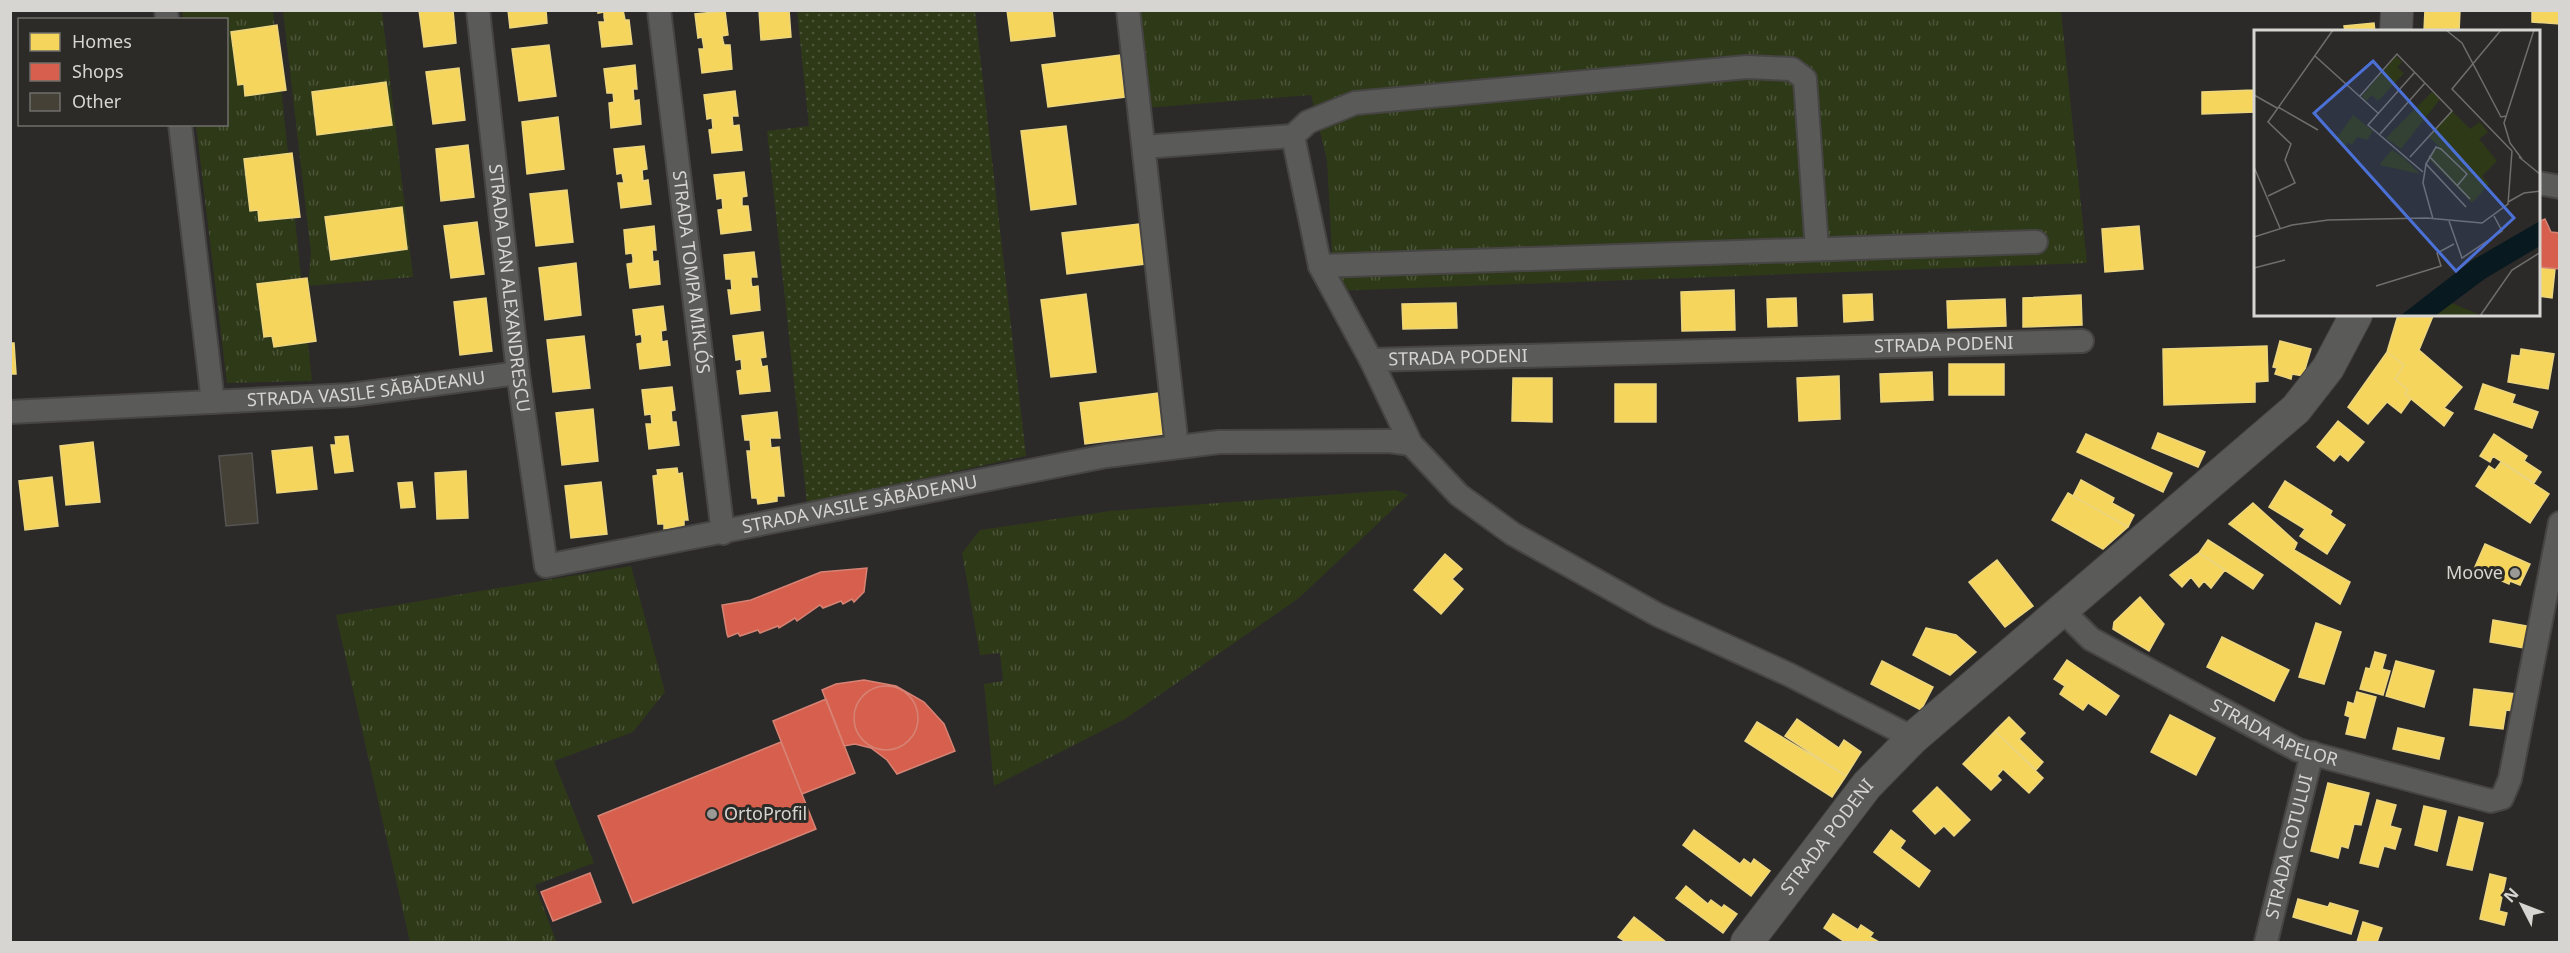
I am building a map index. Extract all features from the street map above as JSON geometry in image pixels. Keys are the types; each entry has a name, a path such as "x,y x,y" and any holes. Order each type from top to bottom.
{"main road":[{"path":"2396,30 2397,10"},
{"name":"STRADA PODENI","path":"1747,942 1867,785 1913,738 2296,409 2328,369 2355,316"}],"street":[{"name":"STRADA DAN ALEXANDRESCU","path":"478,10 518,373 546,566"},
{"name":"STRADA TOMPA MIKLÓS","path":"659,10 723,532"},
{"path":"1128,10 1177,447"},
{"path":"1143,147 1293,136 1308,122 1354,103 1747,67 1792,69 1805,79 1817,249"},
{"path":"180,126 213,402"},
{"path":"1293,136 1320,266 1371,360"},
{"path":"2540,183 2559,187"},
{"path":"1320,266 2036,242"},
{"name":"STRADA PODENI","path":"1913,738 1790,675 1658,615 1513,534 1459,495 1411,444 1371,360 2082,341"},
{"name":"STRADA VASILE SĂBĂDEANU","path":"10,412 388,392 518,373"},
{"name":"STRADA VASILE SĂBĂDEANU","path":"546,566 1106,456 1219,442 1389,441 1411,444"},
{"name":"STRADA APELOR","path":"2063,611 2091,639 2273,738 2312,753 2491,801 2502,798 2510,778 2559,523"},
{"name":"STRADA COTULUI","path":"2266,942 2312,753"}],"green space":[{"path":"182,11 273,11 312,381 227,383 196,126 228,126 228,18 183,18"},
{"path":"283,11 382,11 413,277 308,286 311,253"},
{"path":"797,11 975,11 1026,456 807,504 767,131 809,126"},
{"path":"1134,11 2061,11 2087,263 1334,291 1327,160 1311,95 1145,108"},
{"path":"1396,490 1408,495 1299,598 1125,719 994,786 984,684 1003,681 1000,653 980,655 962,553 980,530 1110,511"},
{"path":"631,566 665,692 633,732 554,761 594,863 535,885 556,941 410,942 336,615"}],"building: Homes":[{"path":"419,10 453,10 456,43 424,47"},
{"path":"508,10 546,10 547,23 510,28"},
{"path":"598,10 623,10 625,20 629,20 632,44 602,47 599,22 605,22 604,12 598,13"},
{"path":"759,10 789,10 791,37 761,40"},
{"path":"1007,10 1052,10 1055,36 1011,41"},
{"path":"2425,10 2460,10 2459,30 2424,30"},
{"path":"2532,10 2560,10 2560,24 2532,22"},
{"path":"725,11 728,35 722,36 724,45 730,45 732,69 702,73 699,49 704,49 702,37 698,38 695,14"},
{"path":"2374,23 2375,30 2345,30 2344,26"},
{"path":"277,25 286,90 245,96 244,84 238,85 231,32"},
{"path":"549,45 556,96 519,101 512,49"},
{"path":"1120,55 1125,97 1048,107 1042,65"},
{"path":"635,65 637,89 633,89 634,101 639,100 641,124 611,128 609,103 614,102 613,93 607,93 604,69"},
{"path":"459,68 465,120 433,124 426,72"},
{"path":"386,82 392,125 317,135 312,92"},
{"path":"2254,90 2254,112 2202,114 2202,92"},
{"path":"735,91 738,116 732,116 733,126 739,125 742,150 712,153 709,130 713,129 712,118 707,119 704,95"},
{"path":"558,117 564,169 527,174 522,122"},
{"path":"1066,126 1076,204 1031,210 1021,131"},
{"path":"468,145 474,197 441,201 436,149"},
{"path":"644,146 647,169 642,170 643,181 648,180 651,204 621,208 618,183 624,183 622,173 617,174 614,149"},
{"path":"292,153 300,217 259,221 258,210 250,211 244,159"},
{"path":"744,172 747,196 742,197 742,206 748,206 751,230 721,234 718,210 723,209 722,198 717,199 714,175"},
{"path":"567,190 573,242 536,246 530,194"},
{"path":"402,207 407,249 331,260 325,217"},
{"path":"477,222 484,274 451,278 444,226"},
{"path":"1139,224 1145,264 1067,274 1062,233"},
{"path":"654,226 656,250 652,250 653,262 658,261 660,284 630,288 627,264 633,263 633,258 632,253 626,254 624,230"},
{"path":"2139,226 2143,269 2105,272 2102,229"},
{"path":"754,252 757,277 751,277 751,282 752,287 758,286 760,310 731,314 728,290 732,290 731,279 726,279 724,255"},
{"path":"576,263 581,315 545,320 539,268"},
{"path":"2540,267 2555,269 2552,298 2540,296"},
{"path":"307,278 316,341 274,347 272,336 264,337 257,284"},
{"path":"1734,290 1735,330 1682,331 1681,292"},
{"path":"1086,294 1096,372 1051,377 1041,300"},
{"path":"1872,294 1873,320 1844,322 1843,295"},
{"path":"2081,295 2082,325 2023,327 2023,298"},
{"path":"486,298 492,351 460,355 454,302"},
{"path":"1796,298 1797,326 1768,327 1767,299"},
{"path":"2005,299 2006,326 1948,328 1947,301"},
{"path":"1456,303 1457,328 1403,329 1402,304"},
{"path":"663,306 666,330 661,331 662,342 667,341 670,365 640,369 637,344 642,343 642,338 641,334 636,335 633,310"},
{"path":"2398,316 2433,316 2419,350 2462,387 2444,408 2453,413 2444,426 2405,394 2408,390 2395,379 2404,365 2387,352"},
{"path":"763,332 766,357 760,358 762,367 767,366 770,391 740,394 737,371 742,370 741,359 736,360 733,336"},
{"path":"584,336 590,388 553,392 547,340"},
{"path":"2280,341 2311,349 2303,376 2292,374 2291,379 2275,374 2277,368 2273,367"},
{"path":"10,343 14,343 16,374 10,374"},
{"path":"2267,346 2268,381 2255,382 2255,402 2164,405 2163,349"},
{"path":"2521,349 2554,354 2548,389 2508,382 2512,355 2520,356"},
{"path":"2387,352 2404,365 2395,379 2408,390 2405,394 2411,399 2401,413 2387,402 2368,424 2348,407"},
{"path":"1949,364 2004,364 2004,395 1949,395"},
{"path":"1932,372 1933,400 1881,402 1880,374"},
{"path":"1839,376 1840,419 1799,421 1797,378"},
{"path":"1513,378 1552,378 1552,422 1512,421"},
{"path":"1615,384 1656,384 1656,422 1615,422"},
{"path":"2483,384 2515,395 2512,403 2538,412 2532,428 2475,409"},
{"path":"672,387 675,410 671,411 672,422 676,422 679,445 649,449 646,424 652,424 651,414 645,415 642,390"},
{"path":"1158,393 1163,434 1085,444 1080,403"},
{"path":"593,409 598,461 562,465 556,413"},
{"path":"777,412 780,438 770,438 771,448 779,447 784,496 777,496 777,501 758,504 757,498 752,498 747,451 751,451 750,440 745,440 742,416"},
{"path":"2338,421 2364,442 2348,461 2340,454 2334,461 2317,447"},
{"path":"2158,433 2205,452 2198,467 2152,448"},
{"path":"2086,434 2172,473 2163,492 2077,452"},
{"path":"2494,434 2527,456 2524,461 2541,472 2534,483 2493,456 2490,462 2480,456"},
{"path":"348,436 353,471 335,473 331,445 336,445 335,437"},
{"path":"93,442 100,502 66,505 60,446"},
{"path":"312,447 317,489 277,493 272,451"},
{"path":"2501,462 2549,494 2530,523 2476,486 2489,466 2495,470"},
{"path":"677,468 678,474 682,473 688,520 684,520 684,526 664,529 664,524 658,524 653,476 658,475 657,470"},
{"path":"466,471 468,518 437,519 435,473"},
{"path":"52,477 58,526 25,530 19,481"},
{"path":"2081,480 2114,498 2112,503 2134,515 2128,527 2073,496"},
{"path":"2285,481 2332,511 2330,515 2345,525 2327,554 2300,536 2305,529 2269,507"},
{"path":"412,482 415,507 401,508 398,483"},
{"path":"601,482 607,534 571,538 565,486"},
{"path":"2068,493 2128,527 2103,549 2052,520"},
{"path":"2253,503 2297,543 2294,550 2350,582 2340,604 2229,524"},
{"path":"2208,540 2263,575 2253,589 2199,553"},
{"path":"2485,544 2530,564 2520,585 2510,581 2509,584 2474,569"},
{"path":"2199,553 2225,570 2211,588 2204,581 2199,587 2191,577 2182,587 2170,575"},
{"path":"1445,554 1462,569 1452,579 1463,589 1441,614 1414,590"},
{"path":"1997,560 2033,606 2005,627 1969,582"},
{"path":"2140,597 2164,624 2149,651 2113,629 2114,622"},
{"path":"2493,620 2533,627 2529,649 2490,642"},
{"path":"2316,623 2341,632 2324,684 2299,677"},
{"path":"1926,628 1956,635 1976,652 1950,675 1913,655"},
{"path":"2222,637 2289,670 2274,701 2207,667"},
{"path":"2375,652 2386,655 2382,669 2390,671 2383,695 2360,689 2366,668 2370,669"},
{"path":"2067,660 2119,696 2106,715 2088,703 2083,710 2060,694 2065,686 2054,679"},
{"path":"1882,661 1933,687 1921,710 1871,684"},
{"path":"2396,661 2434,671 2424,707 2386,696"},
{"path":"2474,689 2516,694 2514,711 2506,710 2503,729 2470,725"},
{"path":"2357,692 2376,697 2365,738 2346,734 2350,717 2345,715 2348,702 2354,704"},
{"path":"2170,715 2215,738 2196,775 2151,752"},
{"path":"2009,717 2025,733 2019,739 2043,762 2036,770 1995,731"},
{"path":"1797,719 1839,748 1844,740 1861,752 1846,776 1785,736"},
{"path":"1757,722 1846,776 1832,797 1745,741"},
{"path":"2398,728 2444,738 2439,759 2393,749"},
{"path":"1995,731 2043,778 2029,793 2003,769 1997,776 2001,780 1991,790 1963,764"},
{"path":"2328,783 2369,793 2361,825 2354,824 2348,848 2341,846 2338,858 2311,851"},
{"path":"1937,787 1970,820 1954,836 1944,826 1935,834 1913,811"},
{"path":"2377,800 2396,805 2390,826 2401,829 2395,849 2384,846 2378,867 2360,863"},
{"path":"2424,806 2446,811 2437,851 2415,845"},
{"path":"2459,817 2483,823 2472,870 2447,865"},
{"path":"1694,830 1740,864 1744,859 1751,864 1754,859 1770,871 1751,896 1683,845"},
{"path":"1891,830 1905,841 1900,848 1930,871 1919,887 1874,852"},
{"path":"2490,874 2506,878 2499,911 2507,913 2504,925 2480,919"},
{"path":"1686,886 1708,904 1711,900 1722,908 1724,905 1737,914 1723,933 1676,898"},
{"path":"2298,899 2328,907 2330,903 2358,911 2351,934 2293,917"},
{"path":"1833,914 1858,930 1861,925 1873,933 1870,937 1879,942 1845,942 1824,928"},
{"path":"1634,917 1666,942 1626,942 1618,937"},
{"path":"2363,922 2382,928 2377,942 2357,942"}],"building: Shops":[{"path":"2545,219 2551,232 2560,233 2560,269 2540,267 2540,221"},
{"path":"867,568 864,592 854,602 852,599 843,604 841,601 823,608 820,605 797,621 795,618 779,628 778,626 760,633 758,630 740,636 738,633 728,637 722,605 751,600 821,572"},
{"path":"864,680 896,686 924,702 944,724 955,751 897,774 887,760 871,748 855,744 844,746 822,690 836,684"},
{"path":"886,686 898,688 909,695 916,706 918,718 916,730 909,741 898,748 886,750 874,748 863,741 856,730 854,718 856,706 863,695 874,688"},
{"path":"826,699 855,773 802,794 773,721"},
{"path":"781,742 816,829 633,903 598,816"},
{"path":"590,873 601,902 553,921 541,892"}],"building: Other":[{"path":"252,453 258,523 226,526 219,456"}],"place":[{"name":"Moove","path":"2515,573"},
{"name":"OrtoProfil","path":"712,814"}]}
